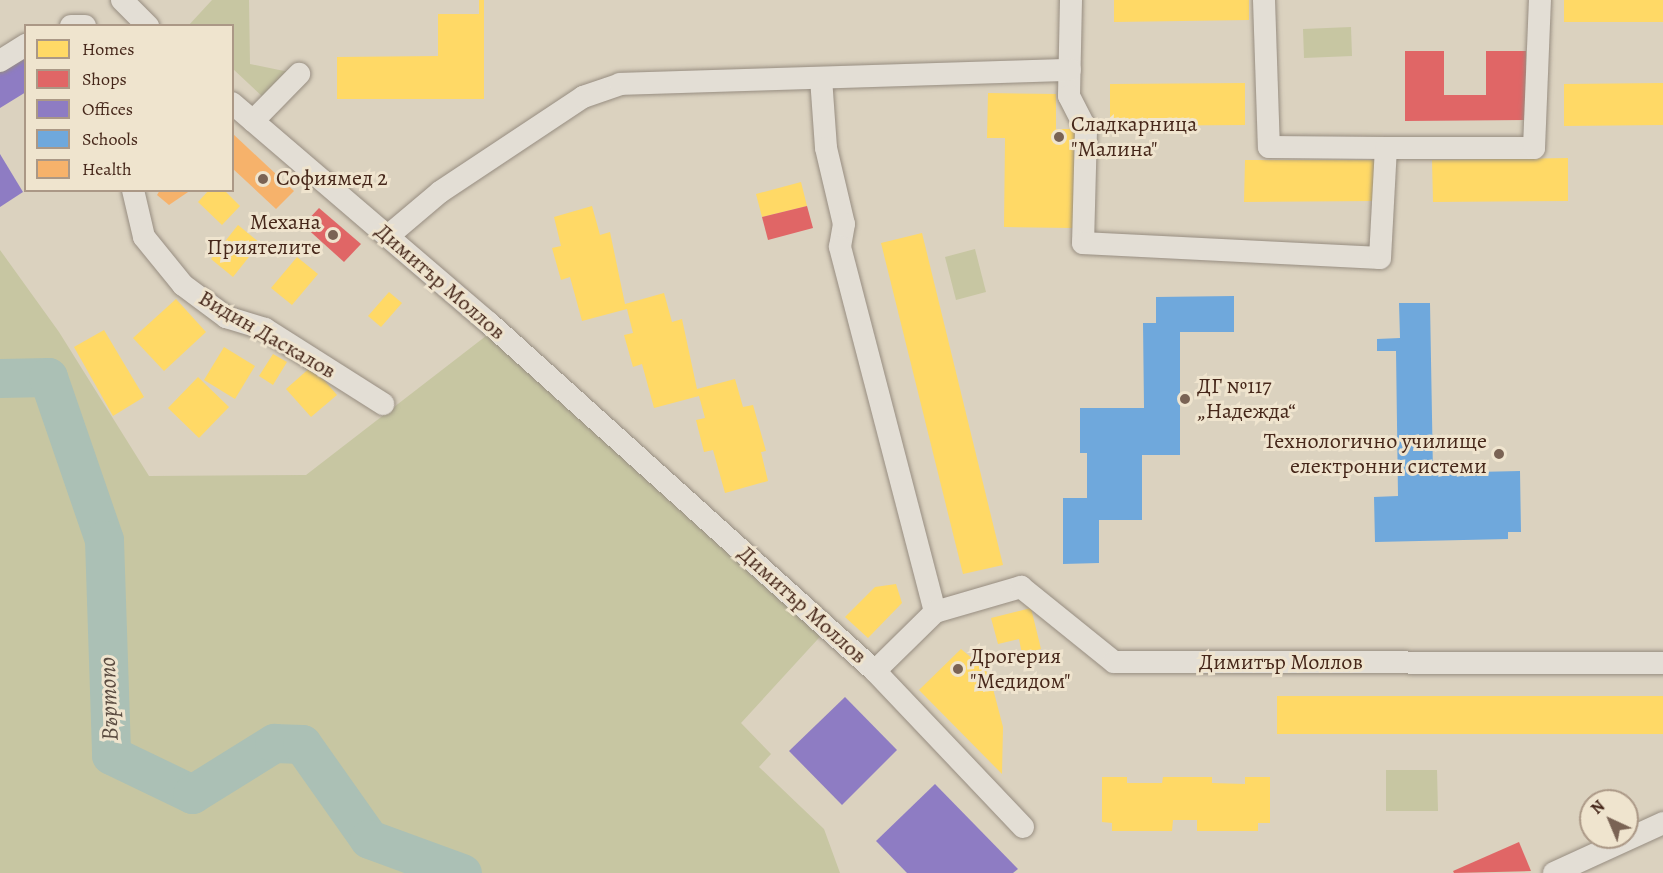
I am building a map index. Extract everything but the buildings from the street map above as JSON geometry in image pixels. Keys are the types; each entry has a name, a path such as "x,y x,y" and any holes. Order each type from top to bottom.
{"street":[{"path":"1071,0 1069,96 1086,130 1083,243 1380,258 1386,148"},
{"path":"1264,0 1269,147 1386,148 1534,148 1540,0"},
{"path":"0,61 24,46"},
{"path":"388,236 440,192 583,97 620,84 1070,70"},
{"path":"253,121 299,74"},
{"path":"821,78 826,148 844,224 840,246 935,612"},
{"name":"Димитър Моллов","path":"234,104 388,236 875,671 935,612 1021,587 1114,663 1663,663"},
{"name":"Видин Даскалов","path":"133,192 144,237 183,285 226,317 265,329 383,404"},
{"path":"875,671 1023,827"},
{"path":"1554,873 1663,823"}],"green space":[{"path":"212,0 249,0 250,64 289,72 264,98 234,70 234,24 190,24"},
{"path":"1351,27 1352,56 1304,58 1303,29"},
{"path":"975,249 986,292 956,300 945,257"},
{"path":"0,250 59,332 149,476 306,475 495,329 828,628 741,723 771,754 759,767 824,829 840,873 0,873"},
{"path":"1386,770 1437,770 1438,811 1386,811"}],"waterway":[{"name":"Въртопо","path":"0,378 48,377 104,540 111,755 192,794 274,743 302,744 369,839 462,873"}],"place":[{"name":"Сладкарница \"Малина\"","path":"1059,137"},
{"name":"Софиямед 2","path":"263,179"},
{"name":"Механа Приятелите","path":"333,235"},
{"name":"ДГ №117 „Надежда“","path":"1185,399"},
{"name":"Технологично училище електронни системи","path":"1499,454"},
{"name":"Дрогерия \"Медидом\"","path":"958,669"}]}
